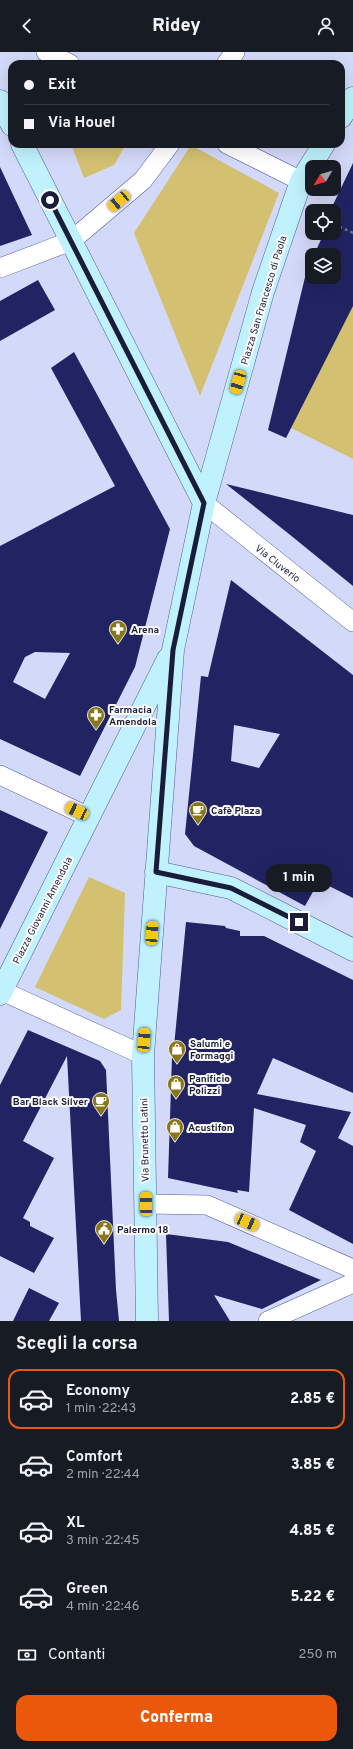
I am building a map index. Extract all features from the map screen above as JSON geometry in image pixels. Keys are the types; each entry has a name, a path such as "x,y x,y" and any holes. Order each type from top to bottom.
{"street":[{"path":"46,52 62,60"},
{"path":"345,111 353,98"},
{"path":"0,101 8,117"},
{"path":"24,148 204,503"},
{"path":"0,268 71,241 143,180 167,148"},
{"path":"236,148 301,181"},
{"name":"Piazza San Francesco di Paola","path":"204,503 263,292 301,181 322,148"},
{"name":"Via Cluverio","path":"204,503 353,622"},
{"name":"Piazza Giovanni Amendola","path":"173,650 1,991 143,1055 173,650 204,503"},
{"path":"0,775 89,817"},
{"path":"156,872 231,888 353,950"},
{"name":"Via Brunetto Latini","path":"143,1055 147,1321"},
{"path":"146,1204 207,1205 353,1269"},
{"path":"268,1321 353,1282"}],"path":[{"path":"341,227 353,233"}],"shaded area":[{"path":"73,148 124,148 114,165 84,178"},
{"path":"189,148 196,148 279,193 200,396 134,233"},
{"path":"353,304 353,459 291,428"},
{"path":"89,877 125,893 121,1010 104,1019 35,987"}],"building":[{"path":"353,163 353,306 286,438 268,430 305,277 305,284 341,284 341,248 317,248 321,240 341,240 341,204 333,204 337,196 341,196 341,188"},
{"path":"0,167 32,235 0,246"},
{"path":"38,280 55,310 0,341 0,301"},
{"path":"74,352 170,529 135,667 80,776 0,739 0,546 115,486 51,368","holes":["35,652 70,653 45,699 13,682 25,657"]},
{"path":"226,484 353,515 353,586 289,534"},
{"path":"231,580 353,675 353,898 319,881 305,906 194,846 185,834 201,676 208,677","holes":["234,725 280,734 259,768 231,761"]},
{"path":"0,810 48,832 0,929"},
{"path":"186,922 225,926 226,928 240,931 240,936 264,936 353,980 353,1093 273,1058 257,1094 351,1112 338,1138 353,1146 353,1244 289,1210 316,1151 300,1142 306,1125 254,1108 249,1192 237,1190 238,1193 168,1178 172,1057"},
{"path":"28,1030 100,1061 106,1070 116,1290 119,1321 81,1321 67,1056 23,1141 54,1158 23,1218 30,1222 30,1226 54,1238 34,1273 0,1256 0,1085"},
{"path":"166,1234 228,1242 321,1280 262,1309 214,1295 230,1321 169,1321"},
{"path":"29,1288 59,1303 49,1321 13,1321"}],"place":[{"name":"Arena","path":"118,644"},
{"name":"Farmacia Amendola","path":"96,730"},
{"name":"Cafè Plaza","path":"198,825"},
{"name":"Salumi e Formaggi","path":"177,1064"},
{"name":"Panificio Polizzi","path":"176,1099"},
{"name":"Bar Black Silver","path":"101,1116"},
{"name":"Acustifon","path":"175,1142"},
{"name":"Palermo 18","path":"104,1244"}],"route":[{"path":"50,200 204,503 173,650 156,872 231,888 299,922"}]}
